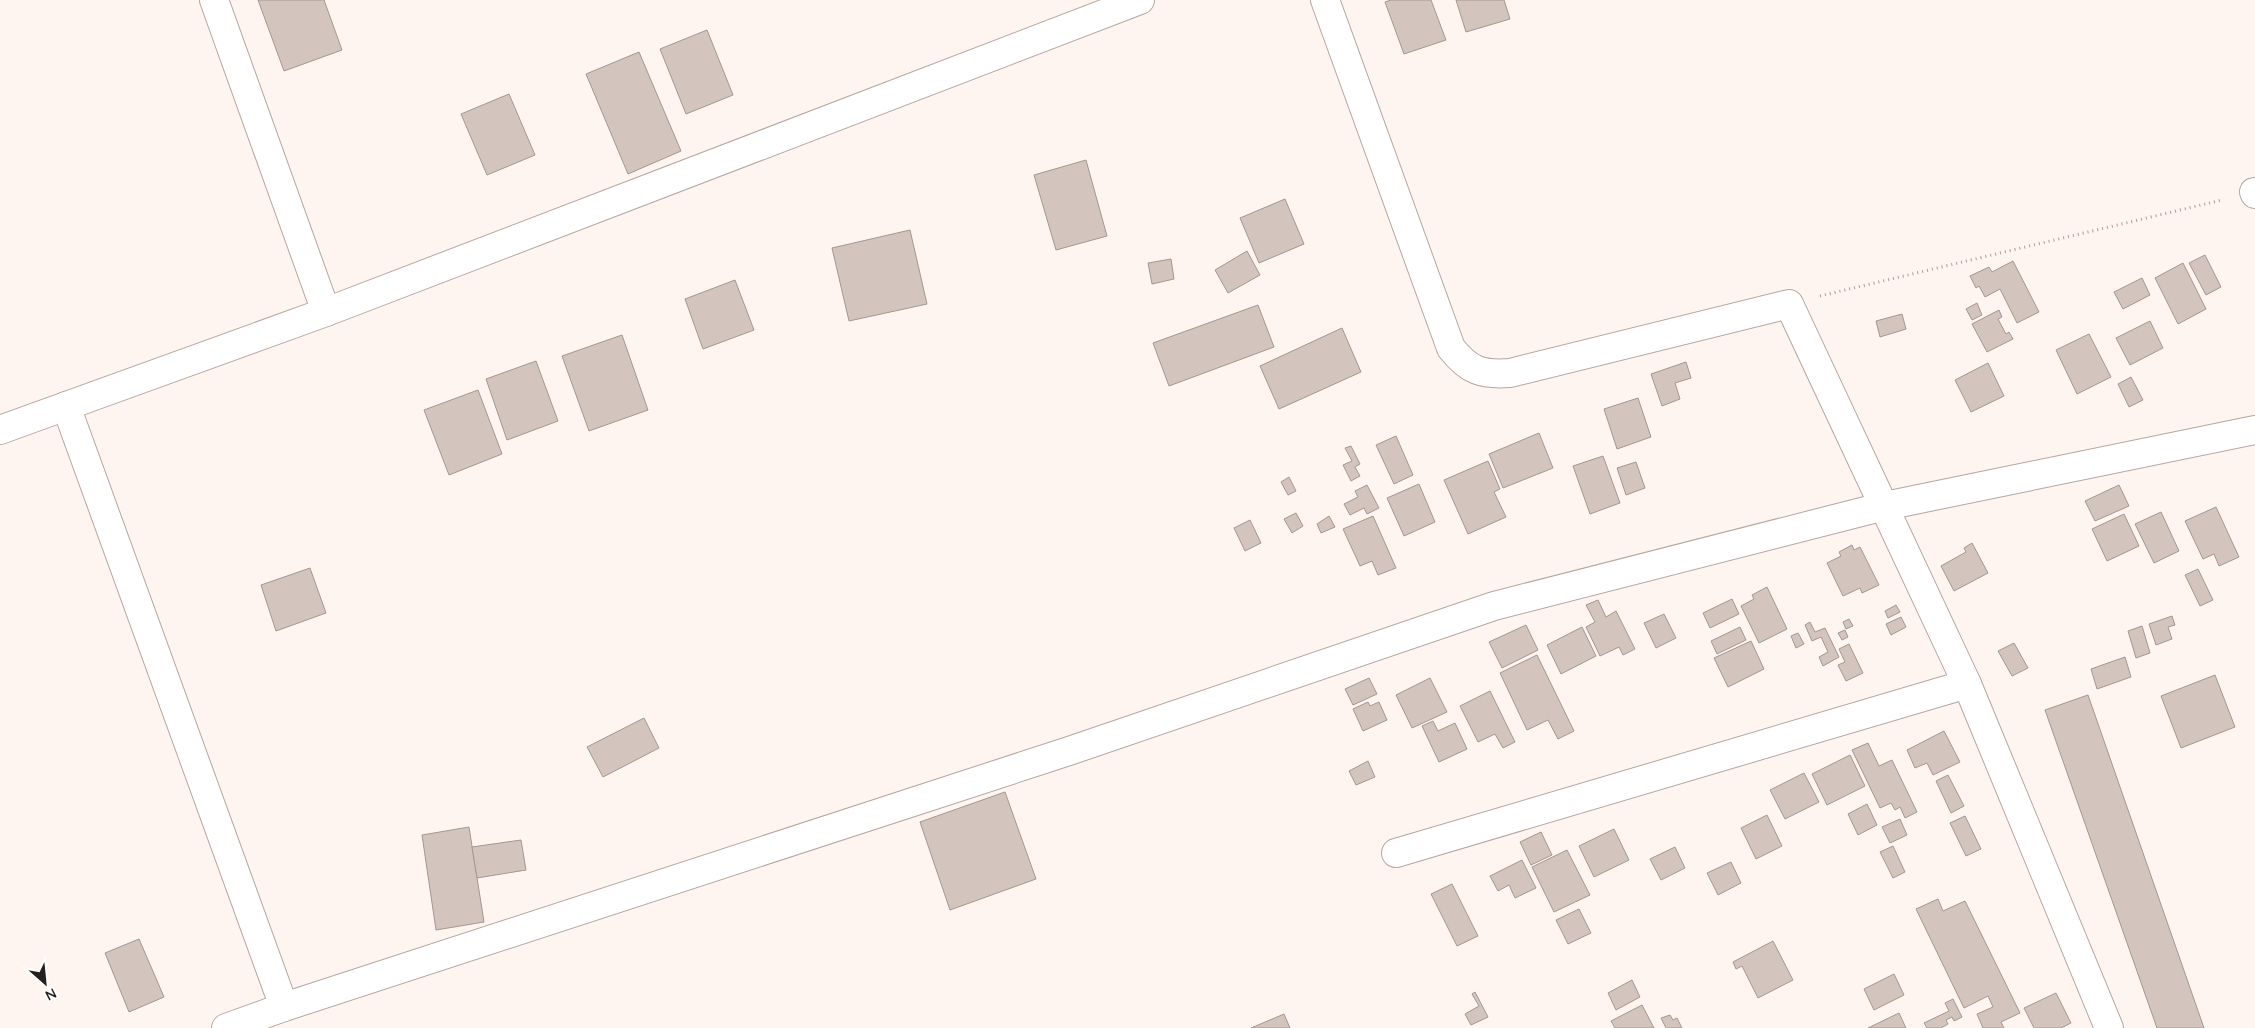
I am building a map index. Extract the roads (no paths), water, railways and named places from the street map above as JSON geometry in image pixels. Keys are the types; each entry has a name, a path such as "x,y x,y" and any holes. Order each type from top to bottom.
{"street":[{"path":"214,0 326,312"},
{"path":"0,430 326,312 1140,0"},
{"path":"1326,0 1451,348 1462,363 1475,370 1492,375 1510,373 1789,304 1885,506 1966,684 2109,1028"},
{"path":"66,406 284,1007"},
{"path":"226,1028 284,1007 1047,758 1494,606 1885,506 2255,430"},
{"path":"1396,853 1966,684"}]}
